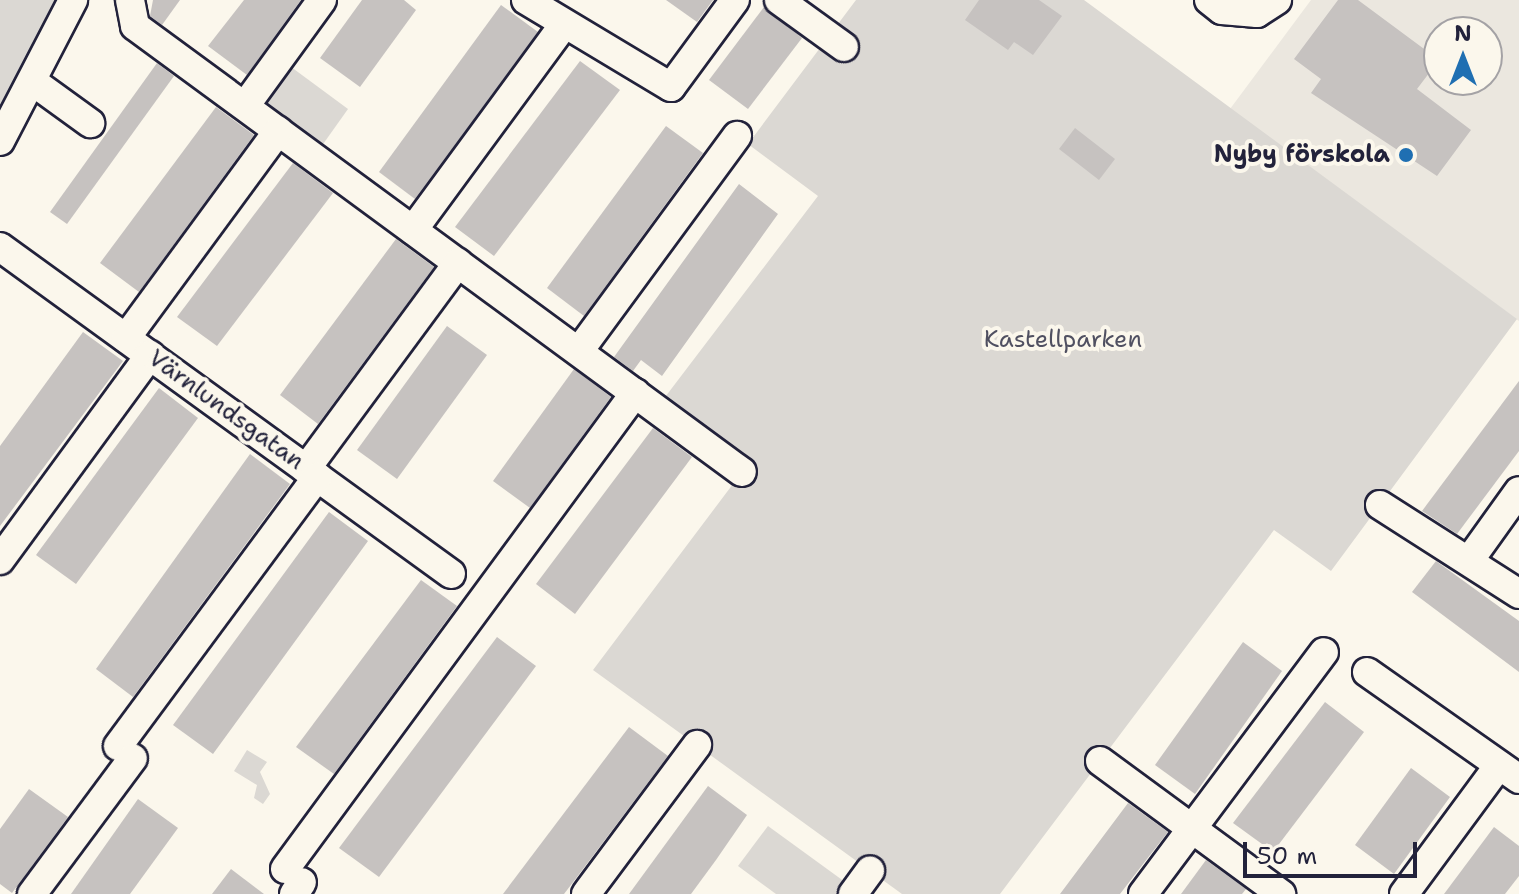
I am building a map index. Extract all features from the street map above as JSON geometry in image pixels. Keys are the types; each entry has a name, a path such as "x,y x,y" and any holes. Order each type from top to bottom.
{"street":[{"path":"0,141 73,0"},
{"path":"130,0 135,26 742,472"},
{"path":"245,106 322,0"},
{"path":"526,0 562,27 634,60 671,87 735,0"},
{"path":"779,0 844,47"},
{"path":"1209,0 1222,10 1257,13 1277,0"},
{"path":"413,230 562,27"},
{"path":"32,81 90,123"},
{"path":"126,338 278,131"},
{"path":"579,351 737,136"},
{"name":"Värnlundsgatan","path":"0,247 451,574"},
{"path":"32,894 312,473 458,263"},
{"path":"0,560 150,355"},
{"path":"294,882 635,393"},
{"path":"1471,558 1519,491"},
{"path":"1380,505 1471,558 1519,594"},
{"path":"1143,894 1324,652"},
{"path":"1367,672 1509,772 1404,894"},
{"path":"586,894 697,745"},
{"path":"1100,761 1281,894"},
{"path":"853,894 870,871"}],"shaded area":[{"name":"Nyby förskola","path":"1311,0 1519,0 1519,321 1230,109"}],"green space":[{"path":"0,0 56,0 0,116"},
{"name":"Kastellparken","path":"856,0 1084,0 1517,319 1331,571 1274,530 1000,894 902,894 593,670 742,472 656,409 818,196 748,144"},
{"path":"283,61 348,109 316,154 250,106"},
{"path":"247,750 267,762 260,772 270,794 263,804 254,798 257,785 234,771"},
{"path":"768,826 856,890 853,894 776,894 738,866"}],"building":[{"path":"153,0 180,0 162,25 150,16"},
{"path":"244,0 301,0 247,75 208,46"},
{"path":"362,0 404,0 416,10 360,87 320,58"},
{"path":"666,0 713,0 697,22"},
{"path":"979,0 1039,0 1062,16 1033,55 1014,42 1008,50 965,20"},
{"path":"1338,0 1358,0 1423,48 1423,81 1417,89 1471,130 1437,176 1311,93 1321,79 1294,59"},
{"path":"501,5 538,32 415,199 379,172"},
{"path":"764,7 802,38 748,109 709,80"},
{"path":"580,61 620,90 494,256 455,227"},
{"path":"157,63 174,76 67,224 50,212"},
{"path":"216,107 254,135 139,292 100,263"},
{"path":"666,126 703,153 584,316 547,288"},
{"path":"1075,128 1115,159 1099,180 1059,149"},
{"path":"293,163 333,193 217,346 177,317"},
{"path":"739,184 778,214 662,376 641,360 633,371 614,357"},
{"path":"396,239 434,267 318,424 280,395"},
{"path":"447,326 487,355 397,479 357,450"},
{"path":"83,332 123,361 0,526 0,446"},
{"path":"574,369 611,397 530,508 493,481"},
{"path":"1519,381 1519,451 1457,534 1422,511"},
{"path":"159,388 198,418 76,584 36,555"},
{"path":"653,428 692,457 575,614 536,584"},
{"path":"250,454 290,484 133,697 96,669"},
{"path":"329,512 368,541 213,754 173,725"},
{"path":"1436,561 1519,621 1519,672 1412,592"},
{"path":"421,580 457,606 334,774 296,747"},
{"path":"497,637 536,666 379,877 339,848"},
{"path":"1243,642 1282,671 1195,794 1155,765"},
{"path":"1325,702 1364,732 1273,852 1233,823"},
{"path":"629,727 668,756 577,877 564,894 503,894"},
{"path":"1411,768 1450,797 1394,874 1355,845"},
{"path":"708,786 747,815 716,860 691,894 629,894"},
{"path":"29,789 68,817 12,893 0,884 0,829"},
{"path":"138,799 178,828 130,894 71,894"},
{"path":"1128,803 1168,832 1120,894 1060,894"},
{"path":"1494,827 1519,846 1519,876 1505,894 1444,894"},
{"path":"1206,860 1246,889 1242,894 1181,894"},
{"path":"231,869 264,894 212,894"}],"place":[{"name":"Nyby förskola","path":"1406,155"}]}
